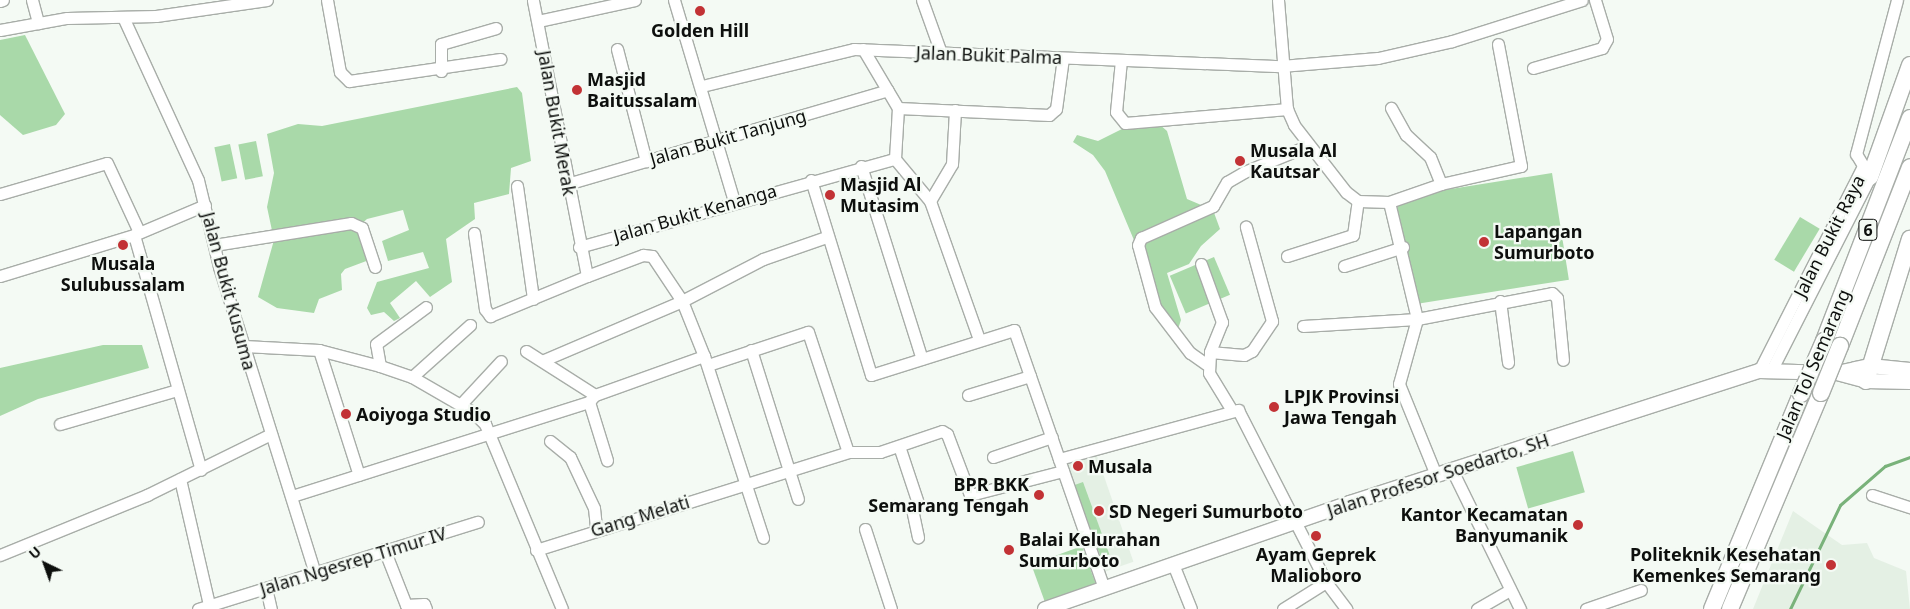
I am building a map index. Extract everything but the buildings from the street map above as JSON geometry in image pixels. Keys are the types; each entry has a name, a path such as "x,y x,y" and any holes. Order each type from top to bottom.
{"highway":[{"path":"1866,172 1910,65"},
{"name":"Jalan Tol Semarang","path":"1730,609 1820,393 1832,343 1910,118"},
{"name":"Jalan Tol Semarang","path":"1712,609 1801,394 1832,343 1910,167"},
{"path":"1868,374 1910,240"},
{"name":"6","path":"1705,609 1768,471"}],"main road":[{"name":"Jalan Profesor Soedarto, SH","path":"1044,609 1436,475 1766,370 1868,374"},
{"path":"1868,374 1910,370"},
{"path":"1868,374 1910,382"}],"street":[{"path":"32,0 38,23"},
{"path":"0,30 38,23 123,18 267,0"},
{"path":"327,0 344,78 358,84 441,71 500,59"},
{"name":"Jalan Bukit Merak","path":"533,0 579,247 587,276"},
{"path":"538,21 634,0"},
{"path":"674,0 702,86 734,201"},
{"path":"922,0 941,53"},
{"path":"1278,0 1281,66 1287,109 1307,146 1358,202 1389,202 1441,184 1521,166 1498,44"},
{"name":"Jalan Bukit Palma","path":"702,86 830,51 863,49 1281,66 1378,58 1452,42 1582,0"},
{"path":"1533,68 1606,44 1595,0"},
{"path":"1866,172 1856,154 1897,0"},
{"name":"Jalan Bukit Kusuma","path":"123,18 198,180 214,245 244,346 315,573"},
{"path":"441,71 441,44 496,28"},
{"path":"863,49 898,108 895,159 930,201 979,339"},
{"path":"617,50 646,161"},
{"path":"898,108 1049,115 1056,109 1063,58"},
{"path":"1121,60 1116,112 1125,123 1203,120 1287,109"},
{"name":"Jalan Bukit Tanjung","path":"567,184 718,142 888,90"},
{"path":"1391,108 1406,135 1430,157 1441,184"},
{"path":"930,201 952,164 955,110"},
{"path":"1246,227 1271,326 1258,347 1244,355 1208,358 1190,353 1155,307 1138,245 1141,238 1213,206 1227,182 1244,172 1307,146"},
{"name":"Jalan Bukit Kenanga","path":"579,247 734,201 861,166 895,159"},
{"path":"0,194 107,163 136,234 201,470"},
{"path":"861,166 922,359"},
{"name":"Jalan Bukit Raya","path":"1766,370 1866,172"},
{"path":"812,180 826,237 872,376 979,339 1014,329 1104,588"},
{"path":"517,186 533,299"},
{"path":"1287,256 1353,236 1358,202"},
{"path":"1389,202 1403,247 1417,320 1399,384 1436,475"},
{"path":"0,276 136,234 205,205"},
{"path":"214,245 356,224 362,228 375,266"},
{"path":"474,233 485,310 493,316 587,276 648,254 682,301 706,361 763,538"},
{"path":"544,360 682,301 763,259 826,237"},
{"path":"1344,266 1403,247"},
{"path":"1201,264 1222,322 1208,358 1231,409"},
{"path":"1303,326 1417,320 1500,301 1556,294 1563,360"},
{"path":"1500,301 1508,362"},
{"path":"380,366 376,344 426,307"},
{"path":"412,377 470,325"},
{"path":"292,496 488,438 592,399 706,361 751,350 802,331 812,338 848,452 899,446 945,432 970,495 1063,471"},
{"path":"244,346 319,350 380,366 412,377 462,403 485,424 488,438 562,609"},
{"path":"319,350 359,475"},
{"path":"751,350 798,499"},
{"path":"526,351 544,360 592,399 607,460"},
{"path":"462,403 501,361"},
{"path":"968,395 1030,376"},
{"path":"60,424 178,390"},
{"path":"1059,459 1231,409 1242,413 1326,582 1346,609"},
{"path":"0,555 201,470 271,434"},
{"path":"993,457 1052,437"},
{"path":"550,441 570,457 594,508 596,528"},
{"path":"899,446 919,506 912,509 918,536"},
{"name":"Gang Melati","path":"536,550 596,528 848,452"},
{"path":"1452,470 1520,609"},
{"path":"180,479 206,608"},
{"path":"1872,495 1910,507"},
{"name":"Jalan Ngesrep Timur IV","path":"206,608 384,549 478,522"},
{"path":"864,529 891,609"},
{"path":"384,549 406,605 424,604 426,609"},
{"path":"1173,564 1191,609"},
{"path":"1283,609 1326,582"},
{"path":"266,588 271,609"},
{"path":"1477,609 1510,590"},
{"path":"1589,609 1641,590"}],"shaded area":[{"name":"SD Negeri Sumurboto","path":"1096,453 1133,562 1103,572 1066,463"},
{"name":"Politeknik Kesehatan Kemenkes Semarang","path":"1793,511 1842,545 1867,543 1874,558 1906,571 1910,609 1753,609"}],"green space":[{"path":"25,35 65,114 56,125 23,135 0,115 0,40"},
{"path":"517,87 522,93 531,161 511,168 509,194 474,203 475,219 446,239 452,282 430,297 416,281 390,303 400,318 394,321 384,312 371,315 367,308 377,282 429,268 423,252 388,261 382,241 409,230 403,210 367,219 358,227 369,260 345,269 341,274 342,290 319,299 314,313 277,308 258,297 274,240 267,207 274,173 267,134 298,124 322,126"},
{"path":"1159,124 1167,131 1187,199 1213,210 1220,229 1201,246 1189,264 1167,273 1181,320 1175,338 1105,171 1093,155 1073,142 1077,135 1098,141 1130,125"},
{"path":"256,141 263,176 245,180 238,144"},
{"path":"230,144 237,178 222,182 214,147"},
{"name":"Lapangan Sumurboto","path":"1552,173 1569,280 1413,304 1396,198"},
{"path":"1800,217 1820,229 1794,272 1774,260"},
{"path":"1214,257 1230,295 1186,313 1170,276"},
{"path":"103,345 142,345 149,368 38,399 0,416 0,368"},
{"path":"1573,451 1585,492 1528,509 1516,467"},
{"path":"1083,482 1112,563 1104,566 1075,485"},
{"path":"1082,546 1096,584 1045,602 1031,564"}],"waterway":[{"path":"1790,609 1840,505 1885,466 1910,457"}],"place":[{"name":"Golden Hill","path":"700,11"},
{"name":"Masjid Baitussalam","path":"577,90"},
{"name":"Musala Al Kautsar","path":"1240,161"},
{"name":"Masjid Al Mutasim","path":"830,195"},
{"name":"Lapangan Sumurboto","path":"1484,242"},
{"name":"Musala Sulubussalam","path":"123,245"},
{"name":"LPJK Provinsi Jawa Tengah","path":"1274,407"},
{"name":"Aoiyoga Studio","path":"346,414"},
{"name":"Musala","path":"1078,466"},
{"name":"BPR BKK Semarang Tengah","path":"1039,495"},
{"name":"SD Negeri Sumurboto","path":"1099,511"},
{"name":"Kantor Kecamatan Banyumanik","path":"1578,525"},
{"name":"Ayam Geprek Malioboro","path":"1316,536"},
{"name":"Balai Kelurahan Sumurboto","path":"1009,550"},
{"name":"Politeknik Kesehatan Kemenkes Semarang","path":"1831,565"}]}
